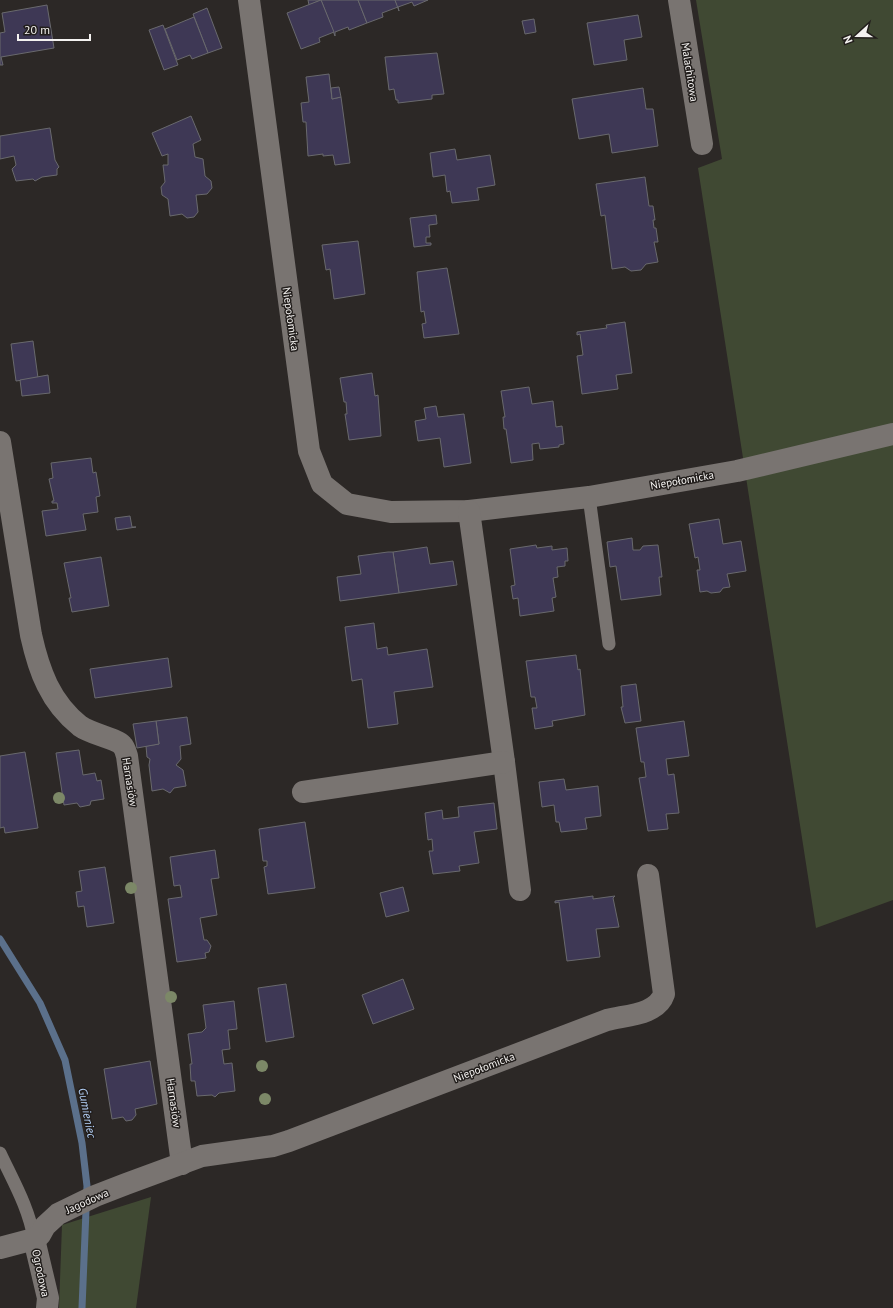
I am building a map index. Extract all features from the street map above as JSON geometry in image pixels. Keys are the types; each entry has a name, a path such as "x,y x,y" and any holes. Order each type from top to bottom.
{"street":[{"name":"Niepołomicka","path":"249,0 309,451 322,484 347,504 391,512 469,511 589,497 737,471 893,434"},
{"name":"Malachitowa","path":"679,0 702,144"},
{"name":"Harnasiów","path":"0,442 31,635 38,665 58,703 72,718 92,733 118,742 123,746 127,756 182,1164"},
{"path":"469,511 504,762 520,890"},
{"path":"303,792 504,762"},
{"name":"Niepołomicka","path":"182,1164 202,1156 273,1146 289,1141 607,1020 647,1011 655,1007 662,1001 664,994 648,875"},
{"name":"Jagodowa","path":"34,1239 40,1235 52,1218 75,1205 94,1196 182,1164"},
{"path":"0,1248 34,1239"},
{"name":"Ogrodowa","path":"34,1239 48,1298 47,1308"}],"lane":[{"path":"589,497 609,644"},
{"path":"0,1153 26,1208 31,1222 34,1239"}],"green space":[{"path":"696,0 893,0 893,900 816,928 698,168 722,159"},
{"path":"151,1197 136,1308 59,1308 62,1225"}],"building":[{"path":"308,0 321,0 309,5"},
{"path":"321,0 358,0 367,23 349,30 348,27 335,32 335,36"},
{"path":"321,0 334,32 319,38 320,42 301,49 287,13"},
{"path":"358,0 395,0 398,7 382,13 383,17 367,23"},
{"path":"395,0 428,0 414,6 412,2 398,7 399,11"},
{"path":"47,5 54,48 1,57 3,65 0,65 0,33 5,32 2,13"},
{"path":"207,8 222,48 208,53 193,14"},
{"path":"638,15 642,37 624,40 627,60 594,65 587,23"},
{"path":"194,17 208,53 192,59 190,55 177,60 165,29"},
{"path":"534,19 536,32 525,34 522,21"},
{"path":"163,25 178,65 164,70 149,30"},
{"path":"437,53 444,94 432,95 432,99 398,103 394,89 389,90 385,57"},
{"path":"329,74 332,99 341,97 350,163 335,165 333,155 323,156 323,154 308,156 306,122 303,122 301,103 309,102 306,77"},
{"path":"339,87 341,97 332,99 331,88"},
{"path":"643,88 646,109 653,109 658,146 612,153 609,134 579,139 572,99"},
{"path":"191,116 201,140 193,144 195,157 203,159 205,176 211,181 212,188 207,194 196,195 198,212 194,217 187,218 182,214 170,216 168,199 162,195 161,187 165,182 163,165 168,165 168,154 162,156 152,133"},
{"path":"50,128 55,160 59,167 57,169 57,175 42,177 35,181 33,179 16,181 12,169 16,165 14,156 0,159 0,136"},
{"path":"455,149 457,160 490,155 495,185 477,188 479,200 452,203 450,191 447,192 445,175 433,177 430,153"},
{"path":"645,177 649,206 653,206 655,220 653,220 654,228 656,228 658,242 654,242 658,262 646,264 641,270 631,271 625,267 612,269 605,215 601,216 596,184"},
{"path":"436,215 437,224 429,225 430,237 426,237 426,243 431,243 431,245 414,247 410,218"},
{"path":"358,241 365,294 334,299 330,269 326,270 322,245"},
{"path":"447,268 459,334 424,338 422,324 426,323 424,311 421,312 417,272"},
{"path":"625,322 632,373 616,375 618,389 582,394 577,356 583,355 580,334 577,335 577,332 607,328 606,325"},
{"path":"33,341 38,378 16,381 11,344"},
{"path":"372,373 375,396 378,395 381,436 349,440 345,414 347,414 346,402 344,402 340,378"},
{"path":"48,375 50,393 22,396 20,380"},
{"path":"529,387 532,404 553,401 556,427 562,426 564,444 559,445 559,447 540,449 539,443 532,444 533,460 511,463 506,429 504,429 503,417 505,417 501,391"},
{"path":"436,406 438,417 464,414 471,463 444,467 440,438 418,441 415,421 426,419 424,408"},
{"path":"91,458 93,473 96,472 100,496 96,497 98,512 83,514 86,530 46,536 42,511 58,509 57,503 52,503 52,501 54,501 49,479 53,478 51,463"},
{"path":"130,516 132,527 136,527 117,530 115,518"},
{"path":"719,519 723,544 741,541 746,571 727,574 730,587 723,588 720,592 700,592 697,570 700,570 698,557 695,558 689,524"},
{"path":"632,538 633,550 640,550 643,546 658,545 662,577 659,577 661,595 621,600 616,566 610,567 607,542"},
{"path":"536,545 537,548 552,546 552,550 567,548 568,561 565,561 565,566 557,567 558,577 553,578 556,597 552,598 554,611 520,616 518,598 513,599 511,586 515,585 510,549"},
{"path":"427,547 430,564 453,561 457,585 399,593 393,552"},
{"path":"393,552 399,593 340,601 337,577 361,574 358,556"},
{"path":"101,557 109,606 72,612 69,598 71,598 64,563"},
{"path":"374,623 377,649 387,647 388,655 427,649 433,687 394,692 398,724 368,728 362,679 352,681 345,627"},
{"path":"576,655 578,670 580,669 585,715 552,721 553,726 535,729 532,708 537,708 535,697 531,697 526,661"},
{"path":"168,658 172,687 95,698 90,669"},
{"path":"636,684 641,721 625,723 621,707 623,707 621,686"},
{"path":"187,717 191,744 180,746 181,759 176,765 183,770 186,786 174,788 170,793 163,789 152,791 149,765 150,759 147,757 146,746 159,744 156,721"},
{"path":"156,721 159,744 137,748 133,724"},
{"path":"684,721 689,756 666,759 668,775 674,774 679,813 666,814 668,829 648,831 639,778 646,777 644,762 641,762 636,728"},
{"path":"79,750 83,775 95,773 97,781 101,780 104,799 91,801 90,805 80,807 77,803 64,805 56,753"},
{"path":"25,752 38,828 5,833 4,827 0,828 0,756"},
{"path":"564,779 566,790 598,786 601,816 585,818 587,829 561,832 559,822 556,822 554,805 542,807 539,782"},
{"path":"494,803 497,829 474,832 479,863 459,866 460,871 433,874 429,851 433,851 432,839 428,840 425,813 442,810 443,819 459,817 458,807"},
{"path":"305,822 315,888 268,894 264,867 267,866 267,861 263,861 259,829"},
{"path":"215,850 219,878 211,879 217,915 200,918 204,940 207,940 211,946 209,952 205,953 206,958 177,962 168,899 182,897 180,885 174,886 170,857"},
{"path":"105,867 114,923 87,927 84,906 78,907 76,892 82,891 79,871"},
{"path":"403,887 409,911 386,917 380,893"},
{"path":"593,896 593,899 615,896 613,898 619,927 596,929 600,957 567,961 559,902 555,903 555,901"},
{"path":"403,979 414,1009 373,1024 362,995"},
{"path":"286,984 294,1037 266,1042 258,988"},
{"path":"234,1001 237,1029 228,1030 230,1049 222,1050 224,1064 232,1063 235,1091 219,1093 215,1097 212,1095 197,1096 195,1081 191,1081 190,1064 192,1064 188,1034 202,1032 206,1028 203,1005"},
{"path":"150,1061 157,1104 135,1109 136,1115 132,1120 126,1121 123,1117 112,1119 104,1069"}],"waterway":[{"name":"Gumieniec","path":"0,939 40,1003 65,1060 82,1143 87,1186 82,1308"}]}
